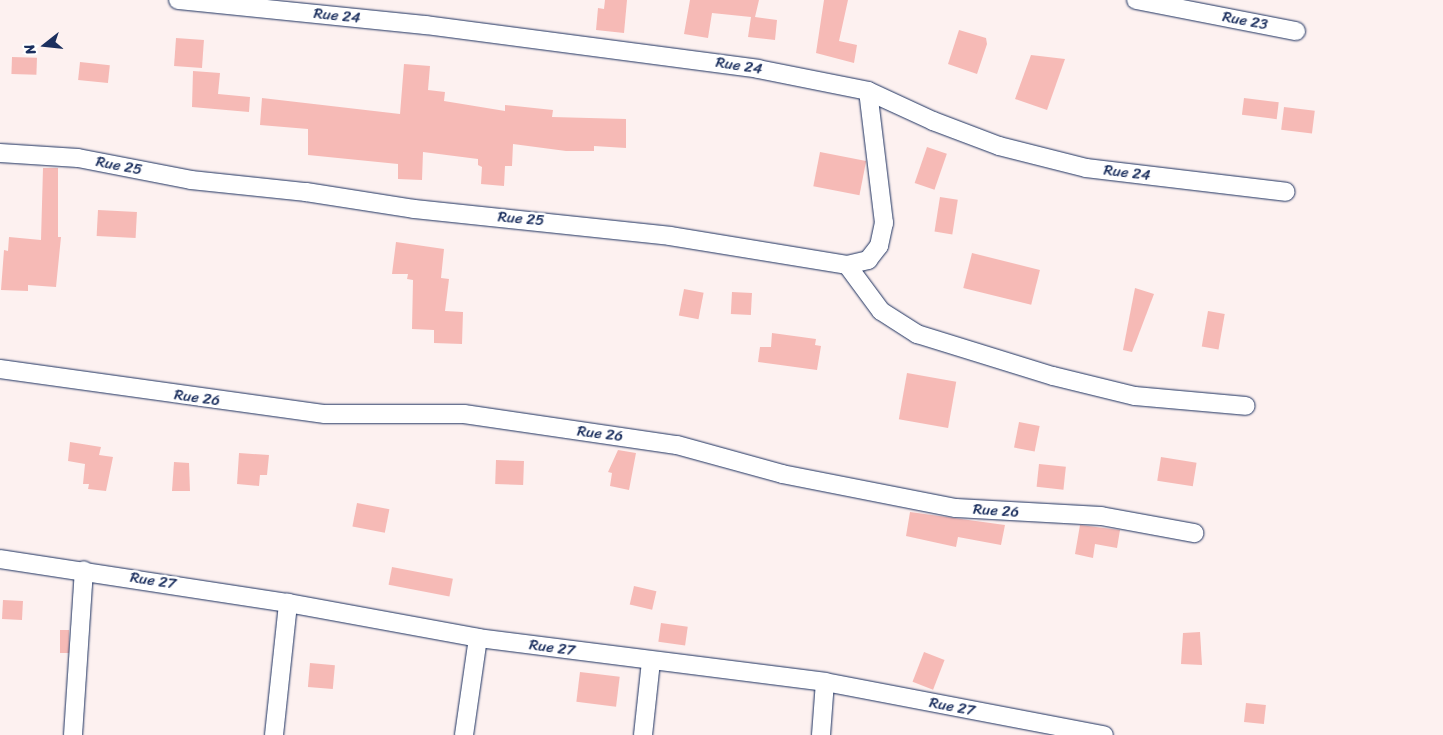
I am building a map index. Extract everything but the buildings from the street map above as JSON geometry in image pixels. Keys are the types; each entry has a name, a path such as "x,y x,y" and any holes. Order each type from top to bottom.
{"street":[{"name":"Rue 24","path":"178,0 426,25 651,53 758,69 868,91 933,121 999,146 1086,168 1286,192"},
{"name":"Rue 23","path":"1136,0 1296,31"},
{"name":"Rue 25","path":"0,154 78,158 192,180 306,192 414,209 670,236 847,265 868,260 878,246 884,223 868,91"},
{"path":"847,265 881,311 917,334 1053,376 1135,396 1246,406"},
{"name":"Rue 26","path":"0,369 188,398 325,414 464,414 677,445 782,474 956,508 1101,516 1194,533"},
{"name":"Rue 27","path":"0,559 84,570 288,603 478,638 825,682 1032,729 1104,735"},
{"path":"73,735 84,570"},
{"path":"274,735 288,603"},
{"path":"464,735 478,638"},
{"path":"643,735 651,661"},
{"path":"821,735 825,682"}]}
